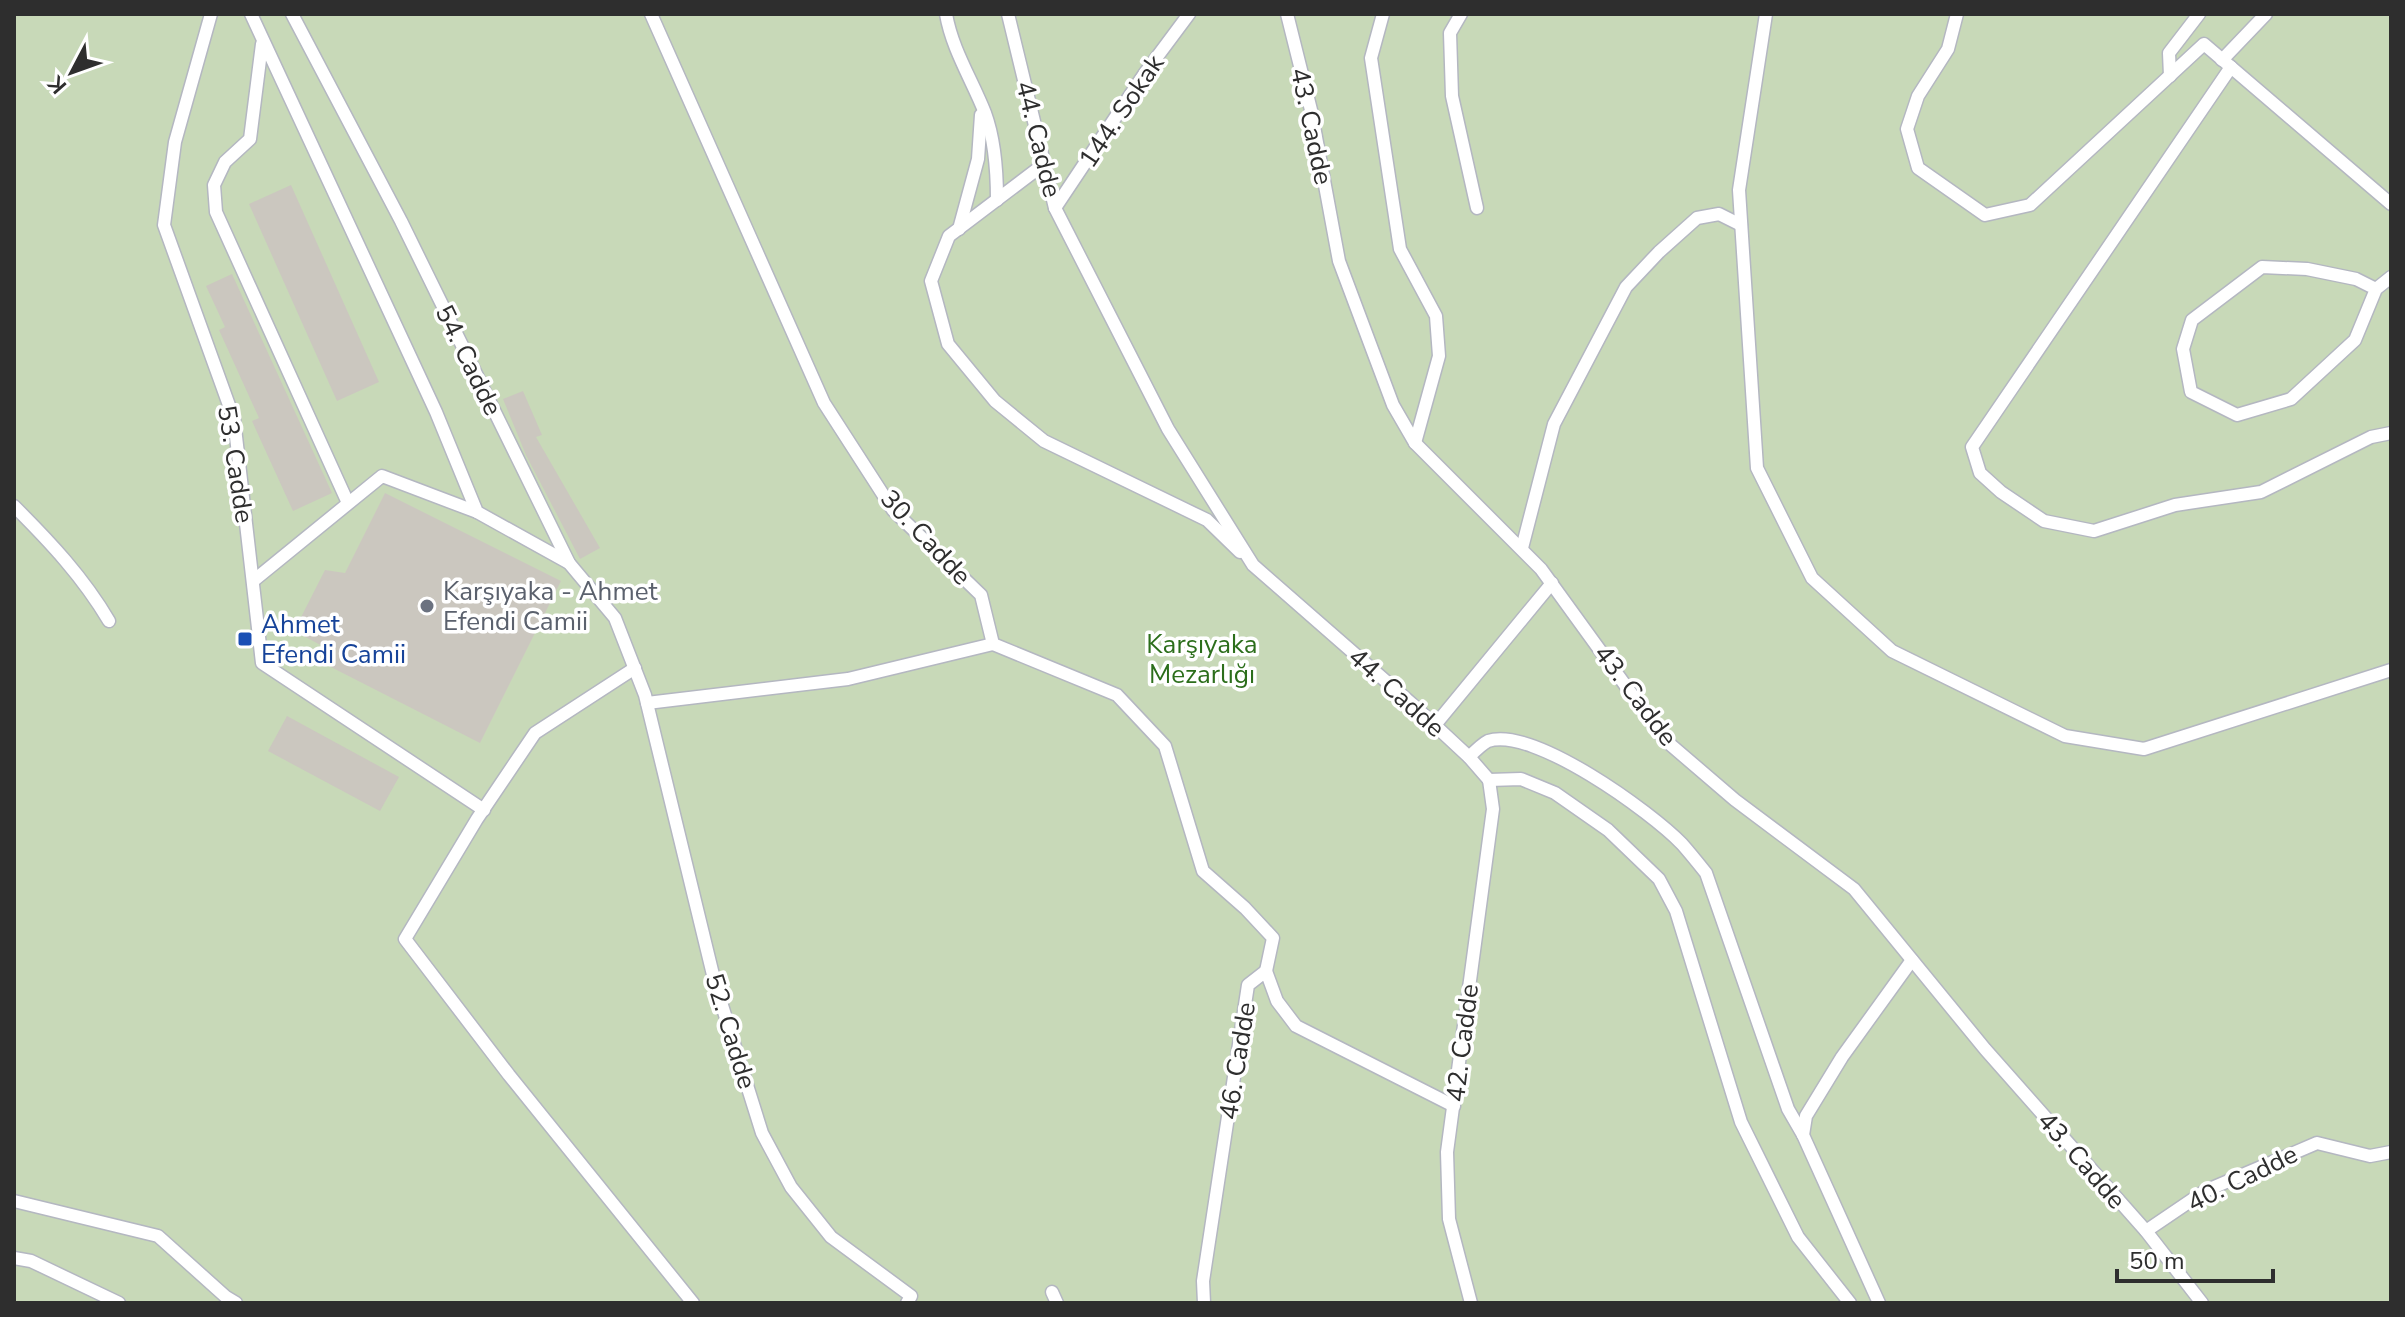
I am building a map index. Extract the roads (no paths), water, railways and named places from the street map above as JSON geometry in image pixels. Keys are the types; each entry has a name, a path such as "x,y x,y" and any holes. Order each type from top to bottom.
{"lane":[{"name":"53. Cadde","path":"211,14 175,142 164,225 234,419 262,663 484,810"},
{"path":"251,14 436,412 477,512"},
{"name":"54. Cadde","path":"292,14 401,221 569,563 615,618 647,703"},
{"name":"30. Cadde","path":"651,14 824,403 893,510 981,595 993,644"},
{"path":"946,14 948,30 982,106 997,173 997,200"},
{"name":"44. Cadde","path":"1008,14 1055,208 1168,429 1253,565 1435,725 1489,780"},
{"name":"144. Sokak","path":"1055,208 1145,73 1189,14"},
{"name":"43. Cadde","path":"1287,14 1311,110 1339,261 1393,405 1415,443 1522,548 1552,583 1665,740 1735,800 1854,889 1985,1049 2146,1231 2202,1303"},
{"path":"1383,14 1371,58 1400,249 1436,316 1439,356 1415,443"},
{"path":"1461,14 1450,33 1452,96 1477,208"},
{"path":"1766,14 1739,190 1757,468 1812,578 1892,651 2065,736 2144,749 2391,670"},
{"path":"1957,14 1948,49 1918,96 1907,129 1918,168 1985,215 2030,205 2204,44 2391,204"},
{"path":"2170,76 2169,53 2199,14"},
{"path":"2266,14 2226,63 1972,447 1980,473 2001,492 2044,521 2094,531 2175,505 2261,492 2371,437 2391,433"},
{"path":"263,41 250,139 225,162 219,174 214,185 216,212 348,503"},
{"path":"959,229 978,159 982,106"},
{"path":"1044,164 949,236 931,281 948,344 995,401 1044,441 1207,520 1253,565"},
{"path":"1522,548 1554,424 1626,287 1697,218 1719,214 1741,225"},
{"path":"2376,289 2356,279 2307,269 2262,267 2192,320 2183,349 2191,392 2237,415 2291,399 2355,340 2376,289 2391,277"},
{"path":"253,581 382,476 477,512 569,563"},
{"path":"14,506 58,550 92,592 109,621"},
{"path":"1435,725 1552,583"},
{"path":"647,703 848,679 993,644 1117,695 1165,746 1203,871 1273,938 1266,971"},
{"path":"635,668 535,733 405,939 509,1075 693,1303"},
{"name":"52. Cadde","path":"647,703 715,983 762,1133 791,1187 831,1237 913,1301"},
{"path":"1469,757 1488,741 1516,740 1549,752 1617,791 1681,843 1706,873 1788,1109 1803,1135 1879,1303"},
{"path":"1489,780 1521,779 1555,793 1608,830 1659,879 1676,911 1741,1122 1798,1237 1850,1303"},
{"name":"42. Cadde","path":"1471,1303 1449,1219 1447,1152 1493,809 1489,780"},
{"path":"1803,1135 1806,1116 1842,1057 1912,960"},
{"name":"46. Cadde","path":"1204,1303 1203,1281 1248,985 1266,971 1277,1001 1296,1026 1454,1106"},
{"name":"40. Cadde","path":"2146,1231 2205,1191 2317,1143 2370,1156 2391,1152"},
{"path":"14,1201 158,1236 236,1303"},
{"path":"14,1258 31,1261 119,1303"}],"place":[{"name":"Karşıyaka - Ahmet Efendi Camii","path":"427,606"},
{"name":"Ahmet Efendi Camii","path":"245,639"}],"park label":[{"name":"Karşıyaka Mezarlığı","path":"1202,659"}]}
